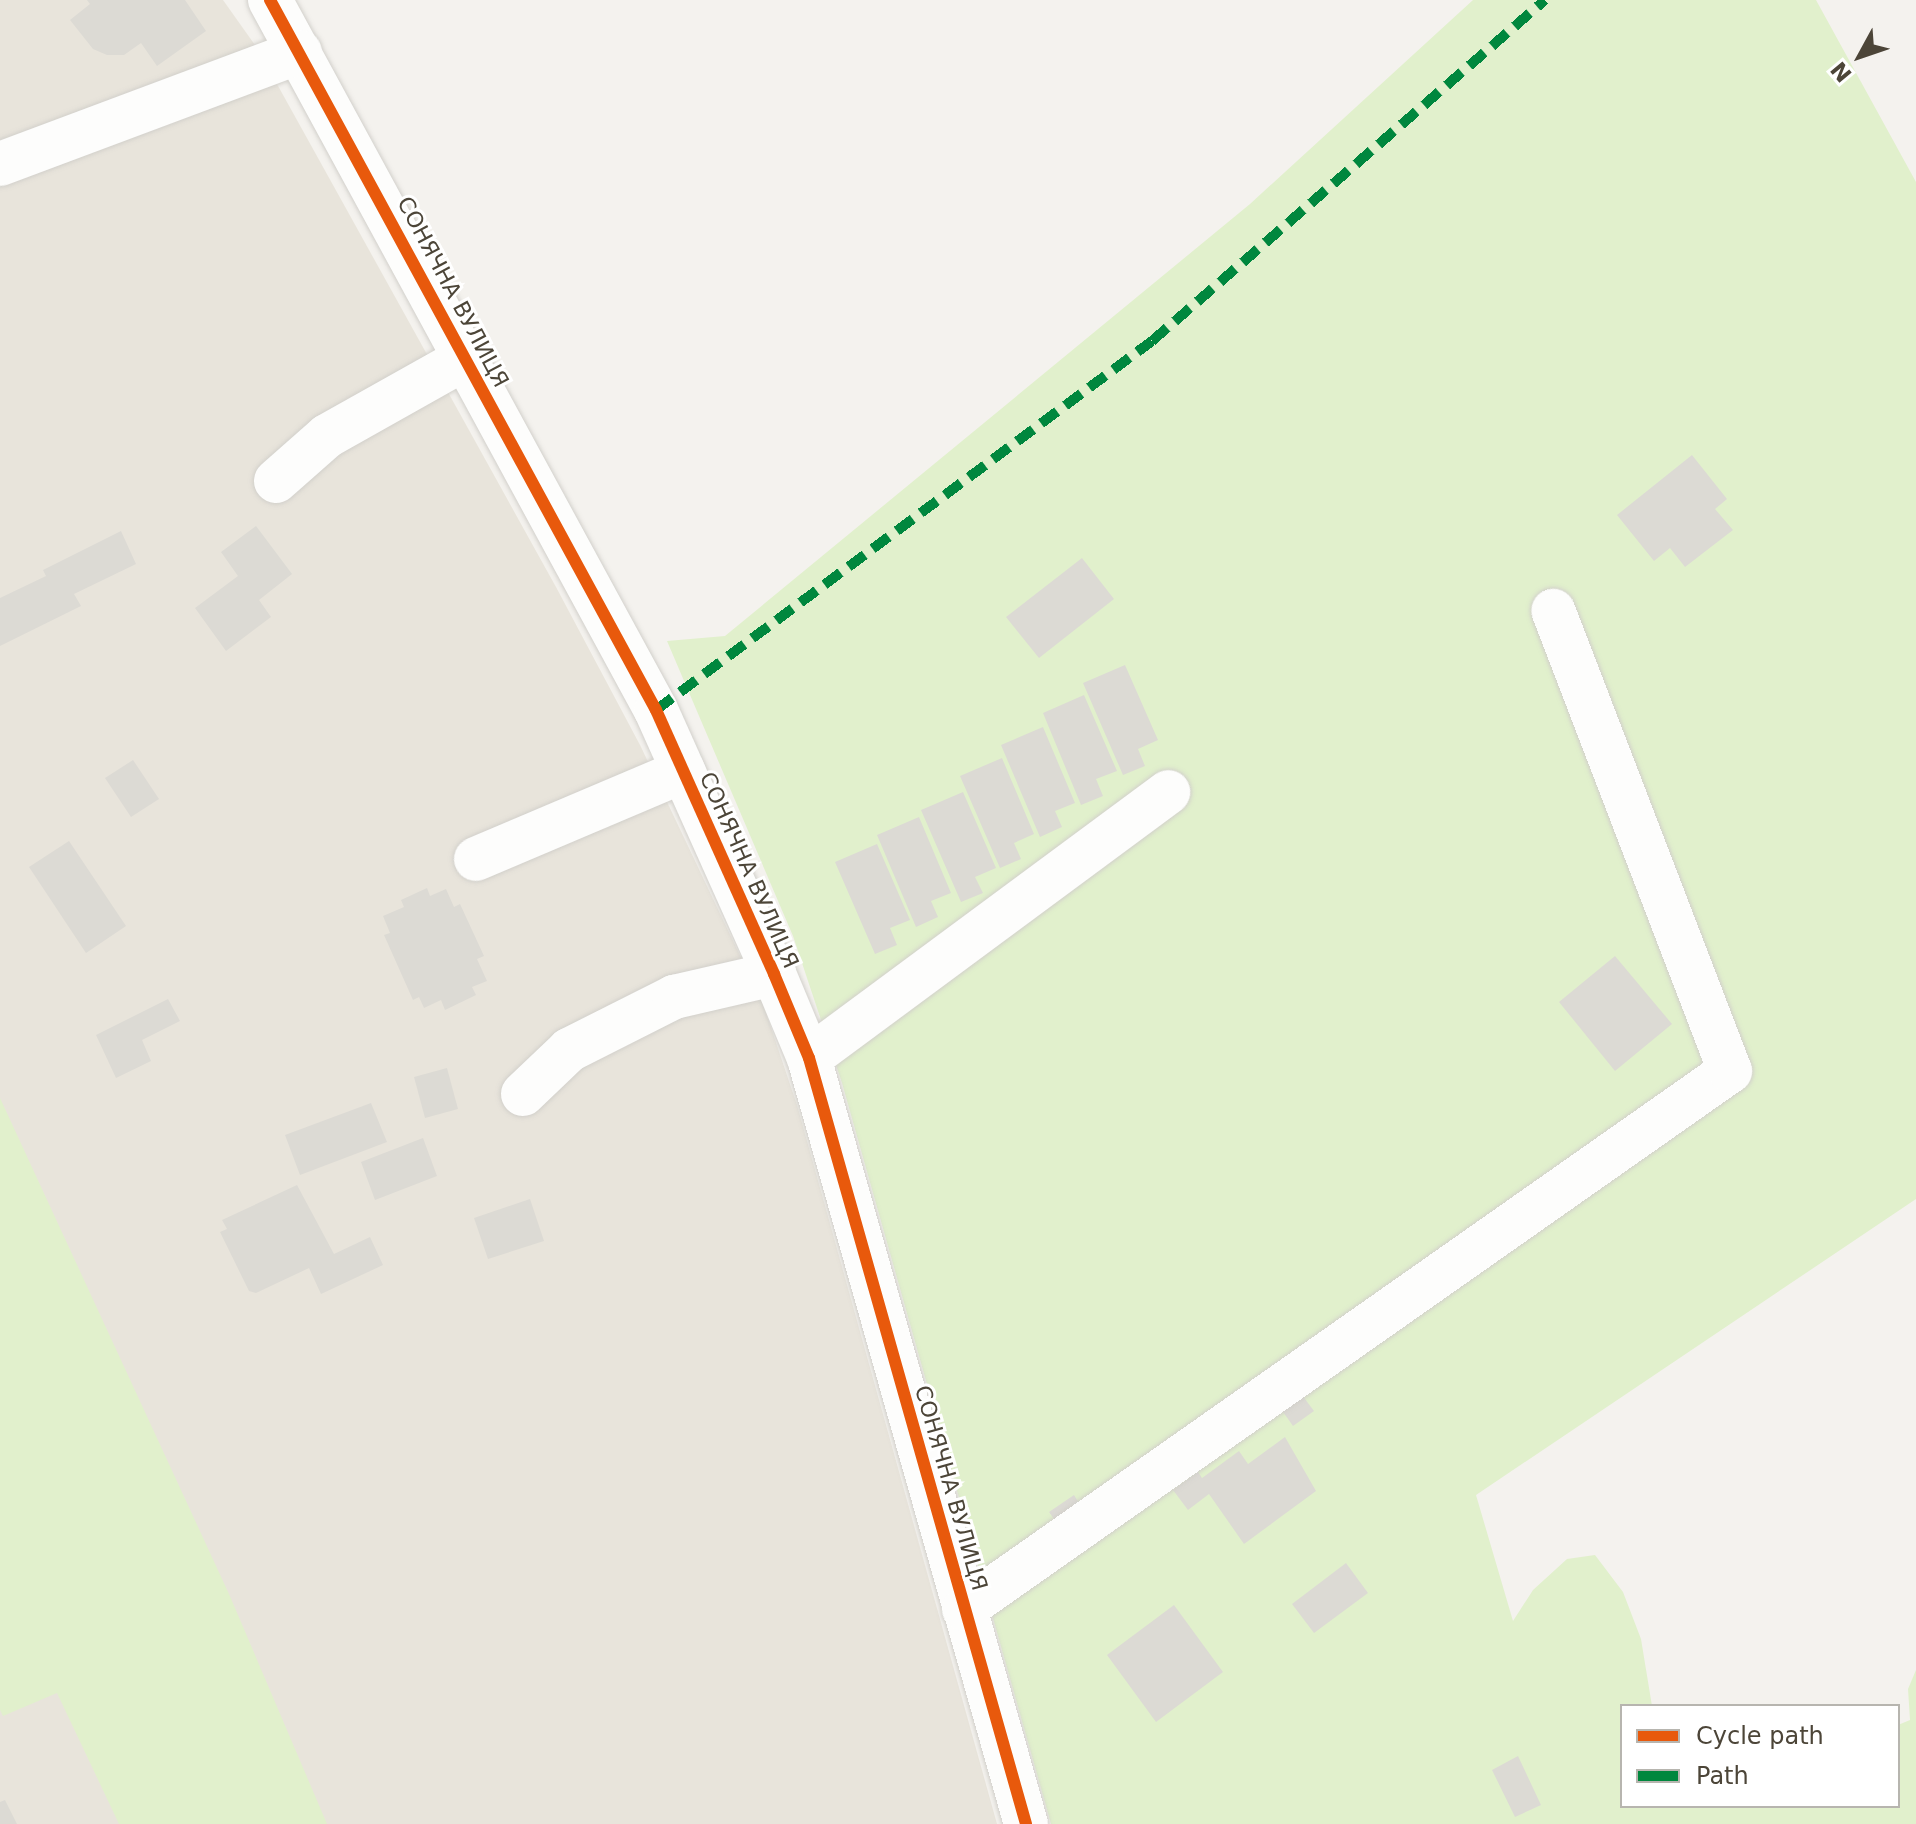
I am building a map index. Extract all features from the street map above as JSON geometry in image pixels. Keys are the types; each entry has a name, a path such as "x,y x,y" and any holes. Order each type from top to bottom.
{"street":[{"name":"СОНЯЧНА ВУЛИЦЯ","path":"270,0 656,710 809,1058 1026,1824"},
{"path":"0,164 300,52"},
{"path":"276,481 327,436 466,358"},
{"path":"964,1609 1730,1071 1553,611"},
{"path":"476,859 683,771"},
{"path":"809,1058 1168,792"},
{"path":"523,1094 569,1050 674,997 774,974"}],"shaded area":[{"path":"0,0 223,0 257,48 556,587 640,745 763,1004 797,1105 997,1824 0,1824"}],"green space":[{"path":"1473,0 1816,0 1916,182 1916,1199 1476,1495 1513,1621 1533,1590 1567,1559 1595,1555 1623,1592 1641,1639 1652,1704 1620,1704 1620,1808 1900,1808 1900,1724 1910,1720 1908,1689 1916,1670 1916,1824 1051,1824 842,1083 793,936 667,641 725,636 1250,204"},
{"path":"0,1098 229,1594 327,1824 119,1824 57,1693 3,1716 0,1710"}],"building":[{"path":"87,0 185,0 206,31 157,66 141,43 124,55 107,55 93,49 70,20 90,4"},
{"path":"1692,455 1727,499 1715,509 1733,530 1685,567 1670,548 1654,561 1617,515"},
{"path":"256,526 292,574 259,600 271,617 226,651 195,608 238,576 221,552"},
{"path":"121,531 136,564 74,594 81,606 0,646 0,598 46,576 43,570"},
{"path":"1082,558 1114,599 1039,658 1006,617"},
{"path":"1125,665 1158,740 1138,749 1145,766 1123,775 1083,683"},
{"path":"1084,695 1117,771 1096,779 1103,796 1081,805 1043,713"},
{"path":"1043,727 1075,803 1055,811 1062,827 1040,837 1001,745"},
{"path":"1002,758 1034,834 1014,843 1021,859 1000,868 960,776"},
{"path":"133,760 159,799 131,817 105,778"},
{"path":"963,792 996,868 975,877 983,893 961,902 921,810"},
{"path":"919,817 951,893 931,901 938,917 916,927 877,835"},
{"path":"69,841 126,926 86,953 29,867"},
{"path":"877,844 910,920 890,928 897,945 875,954 835,862"},
{"path":"427,888 430,896 446,889 454,907 460,904 484,956 477,959 487,981 472,987 476,995 445,1010 441,1000 424,1008 419,997 413,1000 384,935 390,933 383,916 404,907 401,900"},
{"path":"1615,956 1672,1024 1615,1071 1559,1002"},
{"path":"168,999 180,1021 142,1040 151,1061 116,1078 96,1035"},
{"path":"447,1068 458,1109 425,1118 414,1077"},
{"path":"371,1103 387,1142 300,1175 285,1135"},
{"path":"423,1138 437,1176 375,1200 361,1162"},
{"path":"297,1185 334,1254 370,1237 383,1265 321,1294 309,1268 256,1293 249,1291 220,1232 227,1229 222,1220"},
{"path":"530,1199 544,1241 488,1259 474,1218"},
{"path":"1302,1395 1314,1411 1293,1426 1281,1409"},
{"path":"1285,1437 1316,1491 1244,1544 1209,1494 1188,1510 1173,1490 1198,1472 1202,1478 1239,1451 1248,1464"},
{"path":"1074,1495 1086,1514 1062,1530 1049,1512"},
{"path":"1346,1563 1368,1593 1314,1633 1292,1604"},
{"path":"1174,1605 1223,1672 1156,1722 1107,1655"},
{"path":"1518,1756 1541,1805 1515,1817 1492,1770"},
{"path":"5,1800 17,1824 0,1824 0,1802"}],"marked path":[{"path":"656,710 1152,341 1545,0"}],"cycle path":[{"path":"270,0 656,710 809,1058 1026,1824"}]}
